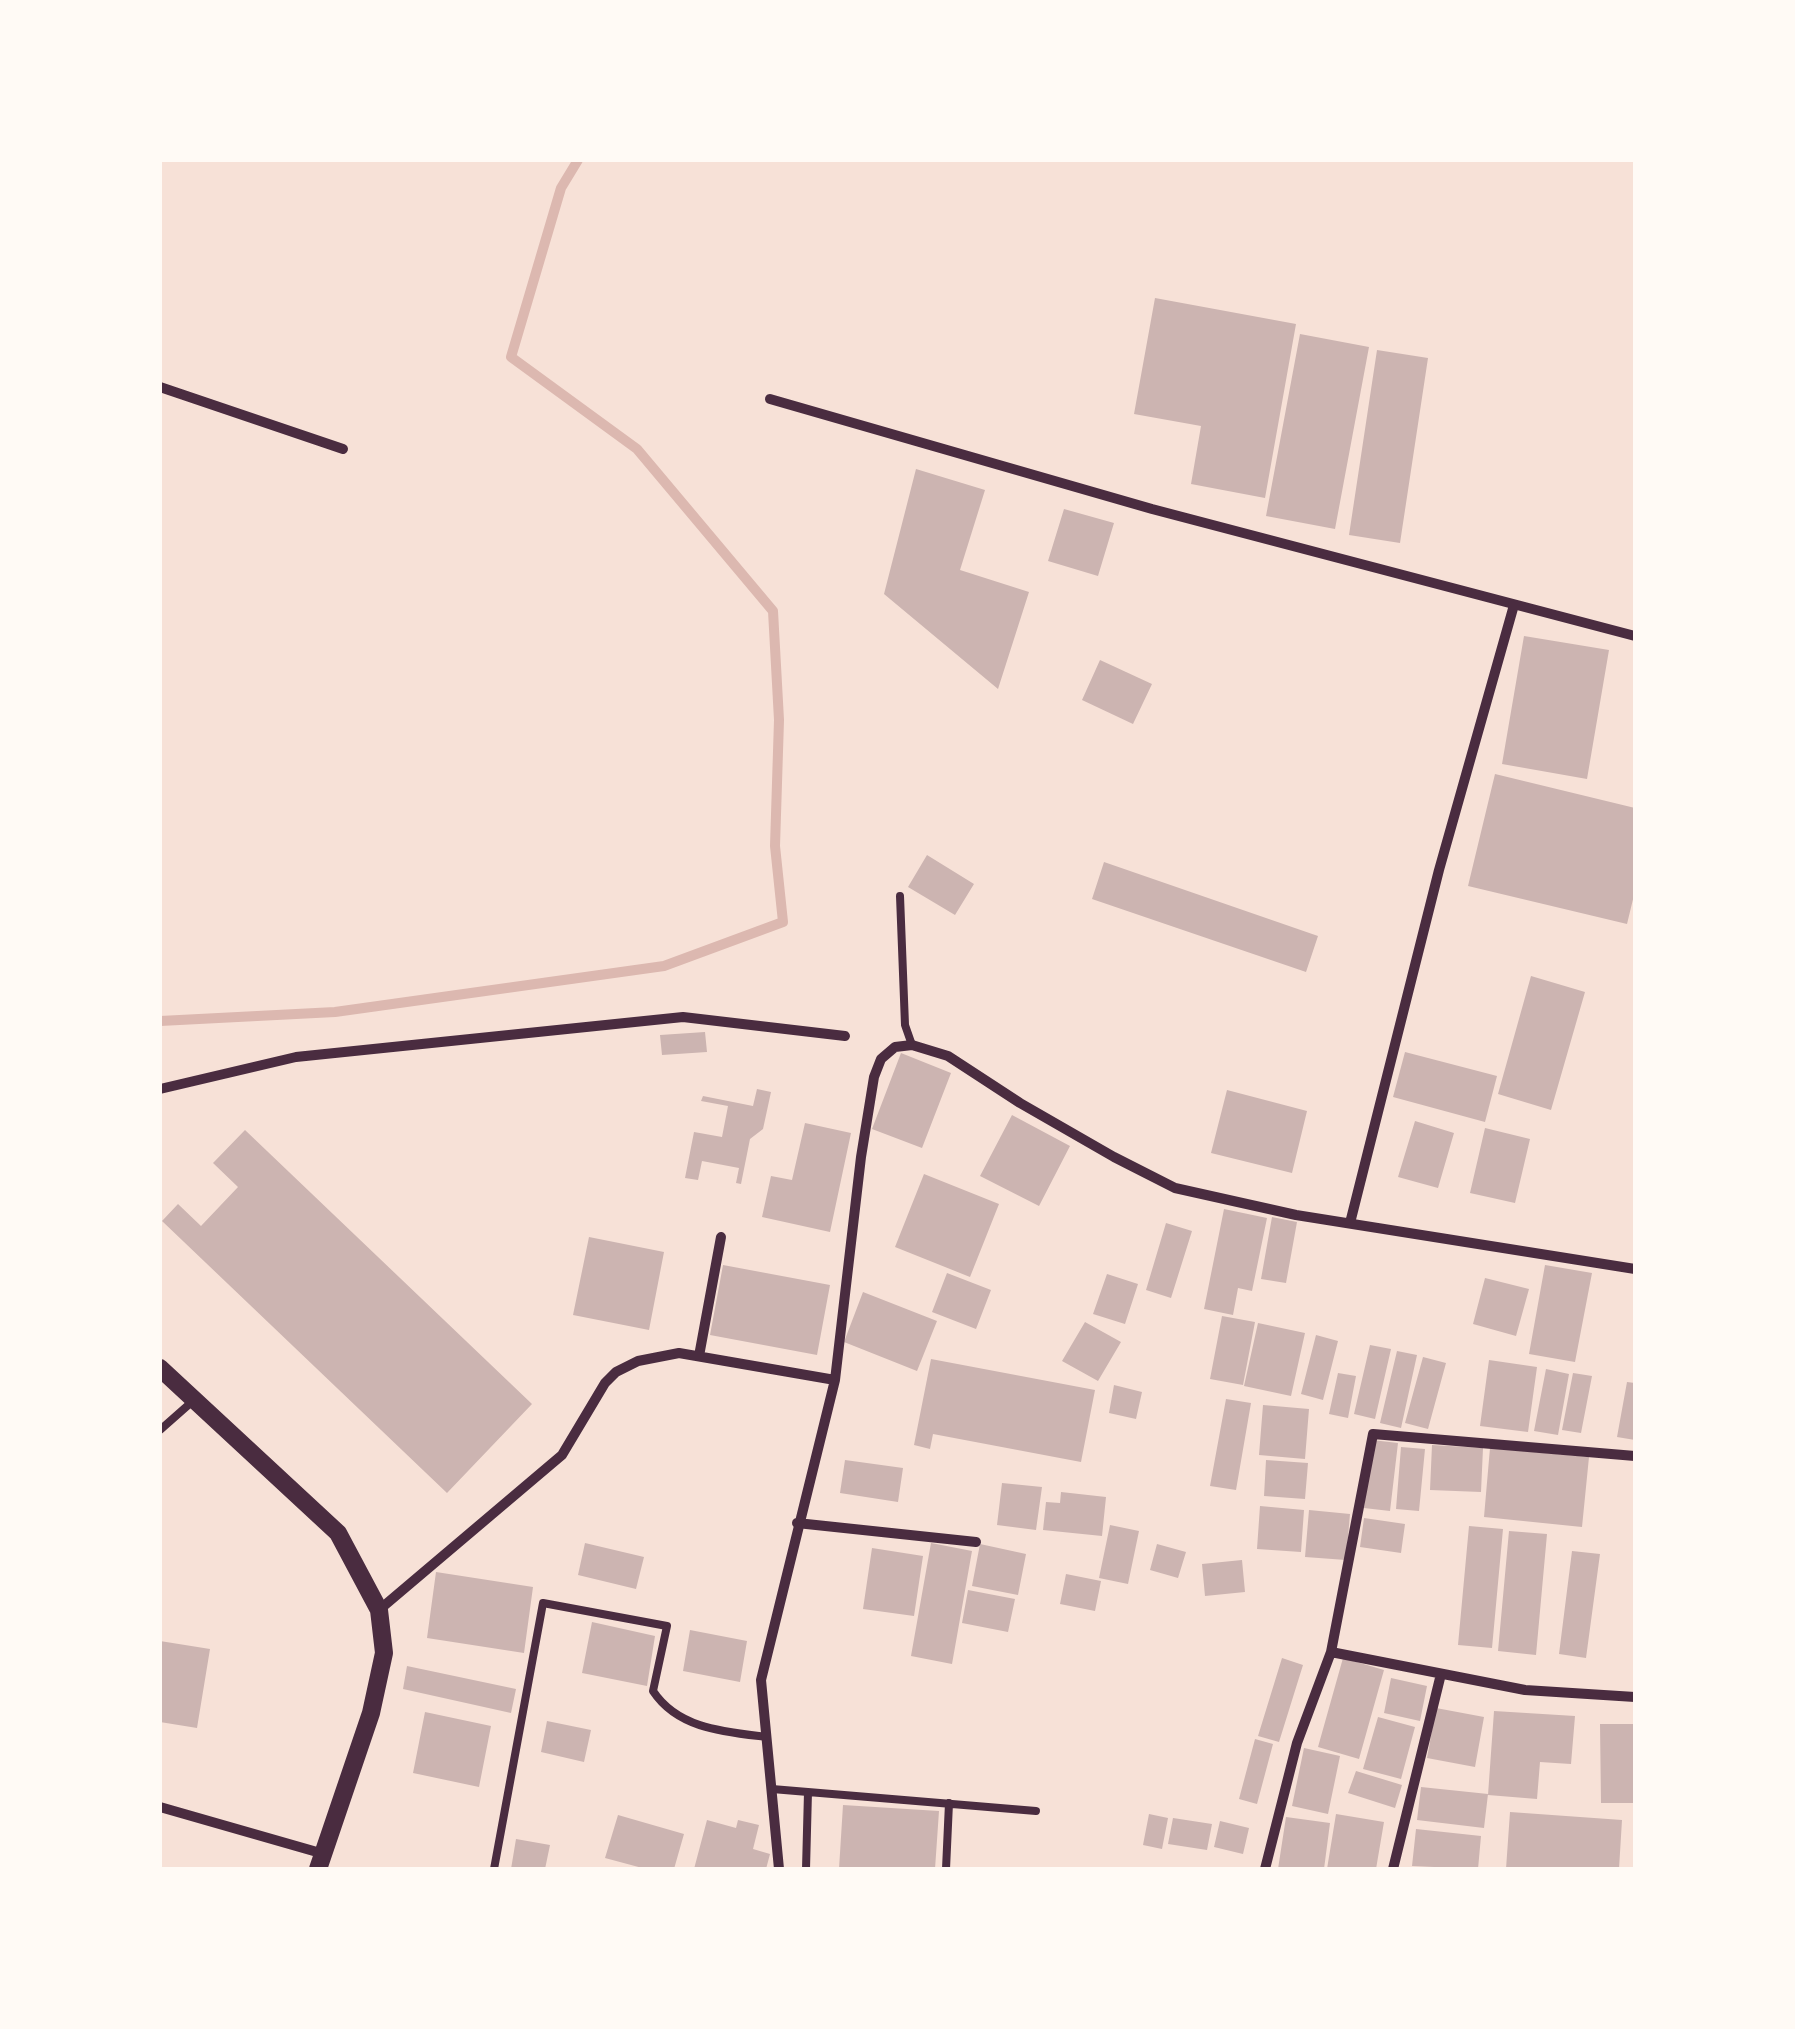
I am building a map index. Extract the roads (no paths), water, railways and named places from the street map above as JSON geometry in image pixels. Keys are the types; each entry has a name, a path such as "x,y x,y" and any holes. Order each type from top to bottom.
{"street":[{"path":"160,387 342,449"},
{"path":"770,399 1152,509 1635,636"},
{"path":"1350,1223 1439,870 1514,605"},
{"path":"160,1089 296,1057 666,1018 845,1036"},
{"path":"779,1869 761,1680 835,1380 874,1077 881,1059 895,1047 912,1045 948,1056 1035,1112 1175,1188 1226,1202 1635,1268"},
{"path":"699,1356 721,1237"},
{"path":"378,1610 562,1455 605,1382 616,1372 660,1355 699,1356 835,1380"},
{"path":"160,1368 338,1533 378,1610 384,1654 371,1713 321,1862 160,1807"},
{"path":"1264,1869 1297,1742 1332,1652 1372,1434 1635,1456"},
{"path":"798,1523 976,1542"},
{"path":"1332,1652 1525,1690 1635,1697"},
{"path":"1393,1869 1441,1674"}],"lane":[{"path":"900,896 904,1025 912,1045"},
{"path":"160,1430 194,1400"},
{"path":"494,1869 542,1603 667,1626 654,1691 663,1706 706,1729 766,1737"},
{"path":"772,1789 1036,1811"},
{"path":"806,1869 808,1792"},
{"path":"946,1869 949,1803"}],"waterway":[{"path":"160,1021 335,1012 664,966 783,922 775,846 779,720 773,611 637,449 511,357 561,188 578,160"}]}
